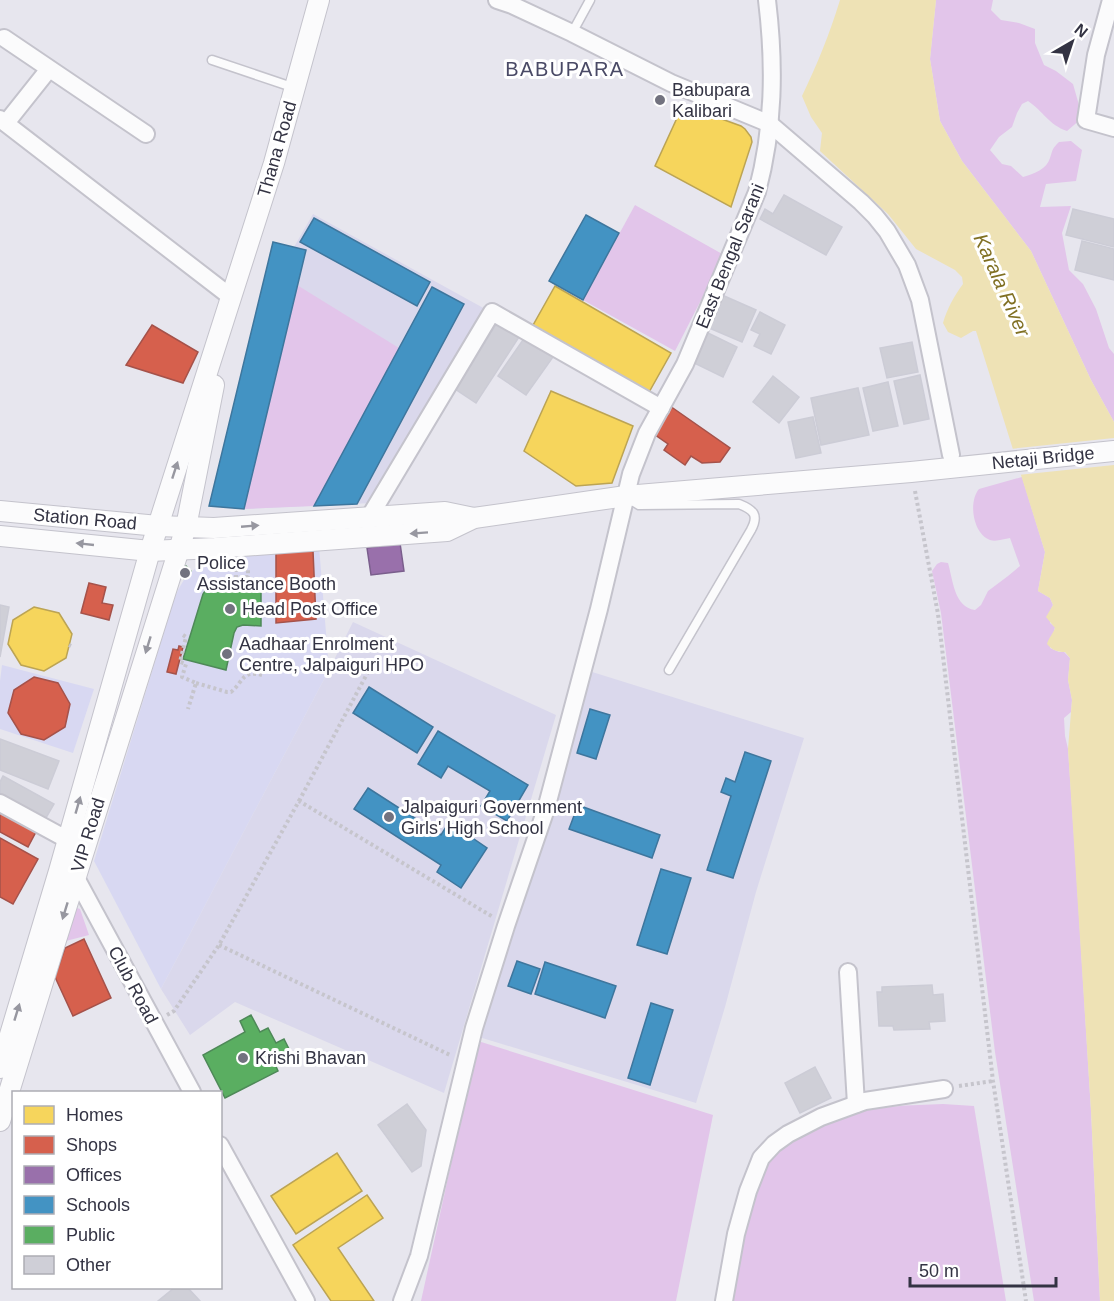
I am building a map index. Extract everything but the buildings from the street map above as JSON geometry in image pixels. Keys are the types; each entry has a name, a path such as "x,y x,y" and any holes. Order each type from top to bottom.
{"street":[{"name":"Thana Road","path":"171,527 166,501 274,163 319,0"},
{"path":"497,0 572,33 671,83 770,124 861,202 887,231 898,248 920,300 951,455"},
{"name":"East Bengal Sarani","path":"402,1301 419,1256 472,1034 546,809 599,609 631,474 647,433 685,364 752,208 765,163 773,91 767,0"},
{"path":"1111,0 1096,54 1086,120 1114,128"},
{"path":"4,38 147,134"},
{"path":"49,69 3,121 231,297"},
{"name":"Thana Road","path":"171,527 191,502 231,297"},
{"path":"370,516 492,312 661,408"},
{"name":"Netaji Bridge","path":"474,518 626,496 913,480 972,465 1114,451"},
{"path":"136,524 153,515 166,501"},
{"path":"191,502 190,508 195,520 214,528"},
{"name":"Station Road","path":"0,511 171,527 214,528 445,512 474,518"},
{"name":"Station Road","path":"0,536 164,550 447,531 474,518"},
{"path":"164,550 171,527"},
{"path":"164,550 171,527"},
{"path":"127,548 137,552 145,570"},
{"path":"160,606 174,577 185,565 204,552 215,548"},
{"name":"VIP Road","path":"0,1121 67,874 68,840 145,570 164,550"},
{"name":"VIP Road","path":"0,1068 160,606 164,550"},
{"path":"0,803 68,840"},
{"name":"Club Road","path":"67,874 191,1091"},
{"path":"848,972 856,1104"},
{"path":"724,1301 735,1234 753,1176 761,1158 774,1144 821,1117 865,1101 944,1089"},
{"path":"222,1149 306,1301"}],"lane":[{"path":"572,33 590,0"},
{"path":"212,60 295,88"},
{"path":"626,496 639,505 739,504 754,513 756,522 752,530 669,670"}],"path":[{"path":"913,480 938,614 993,1081 1026,1301"},
{"path":"236,569 236,578 247,577 248,580 248,568"},
{"path":"183,635 186,637 180,662 186,664 182,677 231,692 248,674 262,675"},
{"path":"154,1023 174,1011 219,945 368,672"},
{"path":"188,709 196,683"},
{"path":"298,801 506,926"},
{"path":"219,945 454,1056"},
{"path":"944,1089 993,1081"}],"shaded area":[{"path":"936,0 993,0 991,10 1001,20 1035,29 1035,43 1044,65 1073,84 1081,119 1067,131 1051,122 1028,101 1022,104 1012,127 999,137 990,150 1002,164 1011,166 1023,177 1043,168 1059,142 1071,141 1082,150 1076,181 1046,184 1040,207 1071,206 1062,233 1069,270 1083,284 1096,309 1109,348 1114,354 1114,422 1091,380 1031,251 962,161 940,121 930,59"},
{"path":"635,205 724,255 675,351 583,300"},
{"path":"313,214 487,310 372,503 244,509 209,506 273,242 294,247"},
{"path":"297,285 399,348 314,506 244,509"},
{"path":"1022,477 1045,552 1038,591 1050,598 1053,605 1050,611 1050,623 1055,627 1050,648 1064,652 1070,658 1068,680 1072,700 1071,712 1064,718 1075,851 1100,1301 1034,1301 995,1052 941,613 932,571 941,562 948,563 953,585 959,598 968,608 975,610 981,605 988,591 1020,566 1010,538 995,541 984,537 976,525 973,509 979,489"},
{"path":"319,546 329,670 161,989 94,861 173,603 185,578 201,563 224,556"},
{"name":"Jalpaiguri Government Girls' High School","path":"353,622 556,715 444,1093 235,1002 190,1035 161,989"},
{"path":"2,665 94,689 73,753 0,729"},
{"path":"589,671 804,738 756,892 696,1103 479,1037"},
{"path":"80,909 89,935 62,942 75,910"},
{"path":"478,1041 713,1115 676,1301 421,1301"},
{"path":"943,1104 974,1106 1006,1301 731,1301 740,1248 753,1196 767,1164 776,1152 800,1135 843,1116 867,1110"}],"water":[{"name":"Karala River","path":"840,0 936,0 930,59 940,121 962,161 1031,251 1091,380 1114,422 1114,1301 1100,1301 1091,1111 1068,749 1072,700 1068,680 1070,658 1065,652 1055,650 1047,644 1055,628 1046,617 1053,605 1050,598 1038,591 1045,552 976,331 961,338 948,332 943,323 951,303 963,284 962,277 955,270 916,249 888,214 820,151 822,133 811,117 802,96 823,49"}],"pier":[{"path":"1114,438 1114,465 1018,475 1010,449"}],"place":[{"name":"Babupara Kalibari","path":"660,100"},
{"name":"Police Assistance Booth","path":"185,573"},
{"name":"Head Post Office","path":"230,609"},
{"name":"Aadhaar Enrolment Centre, Jalpaiguri HPO","path":"227,654"},
{"name":"Jalpaiguri Government Girls' High School","path":"389,817"},
{"name":"Krishi Bhavan","path":"243,1058"}],"district":[{"name":"BABUPARA","path":"565,69"}]}
